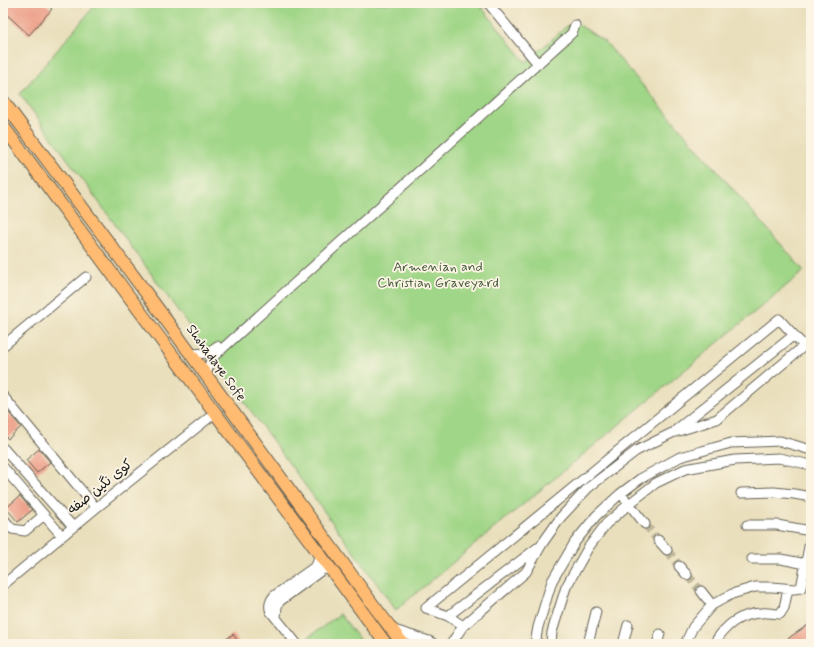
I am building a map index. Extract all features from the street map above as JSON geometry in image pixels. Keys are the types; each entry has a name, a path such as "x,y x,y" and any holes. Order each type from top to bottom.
{"main road":[{"name":"Shohadaye Sofe","path":"3,101 206,374 403,644"},
{"path":"3,126 386,644"},
{"path":"105,265 118,255"}],"lane":[{"path":"488,3 536,62"},
{"path":"191,354 208,353 217,346 536,62"},
{"path":"206,374 212,358 536,62"},
{"path":"3,346 86,277"},
{"path":"450,644 463,626 526,572 561,517 588,488 636,451 672,433 717,419 804,346 780,318 426,608 448,616 463,626"},
{"path":"672,433 794,335"},
{"path":"3,396 96,508"},
{"name":"کوی نگین صفه","path":"3,585 215,412"},
{"path":"535,644 538,627 552,581 575,542 596,516 620,494 640,479 680,457 731,443 780,441 806,449 800,463"},
{"path":"731,443 735,460"},
{"path":"3,448 73,527"},
{"path":"551,644 552,632 566,587 588,548 606,524 656,482 685,469 735,460 779,458 811,464"},
{"path":"3,467 62,536"},
{"path":"741,493 774,492 811,497"},
{"path":"620,494 645,524"},
{"path":"3,518 12,529 25,531 44,515"},
{"path":"747,525 777,525 811,531"},
{"path":"685,644 693,627 712,605 732,594 755,587 788,589 801,588 811,536"},
{"path":"658,540 667,550"},
{"path":"448,616 542,545"},
{"path":"297,644 269,609 269,604 274,596 316,566 319,558 318,553"},
{"path":"752,558 781,559 806,564"},
{"path":"679,566 687,575"},
{"path":"276,618 276,606 280,601 322,570 325,569 332,571"},
{"path":"714,644 719,635 728,625 744,615 762,612 780,614 784,608 788,589"},
{"path":"701,592 712,605"},
{"path":"548,593 562,601"},
{"path":"588,644 596,612"},
{"path":"623,644 628,625"},
{"path":"391,629 434,644"},
{"path":"657,644 660,634"}],"green space":[{"name":"Armenian and Christian Graveyard","path":"97,3 478,3 526,62 567,26 577,24 605,42 804,271 396,610 20,94"},
{"path":"340,614 363,644 303,644 302,642"}],"building":[{"path":"3,3 45,3 52,9 29,35 3,11"},
{"path":"9,413 21,427 8,439 3,434 3,418"},
{"path":"39,449 50,462 37,473 26,460"},
{"path":"20,496 32,510 18,522 6,508"},
{"path":"811,623 811,644 784,644 790,637"},
{"path":"233,634 240,644 220,644"}],"tunnel":[{"path":"645,524 658,540"},
{"path":"667,550 679,566"},
{"path":"687,575 701,591"}]}
